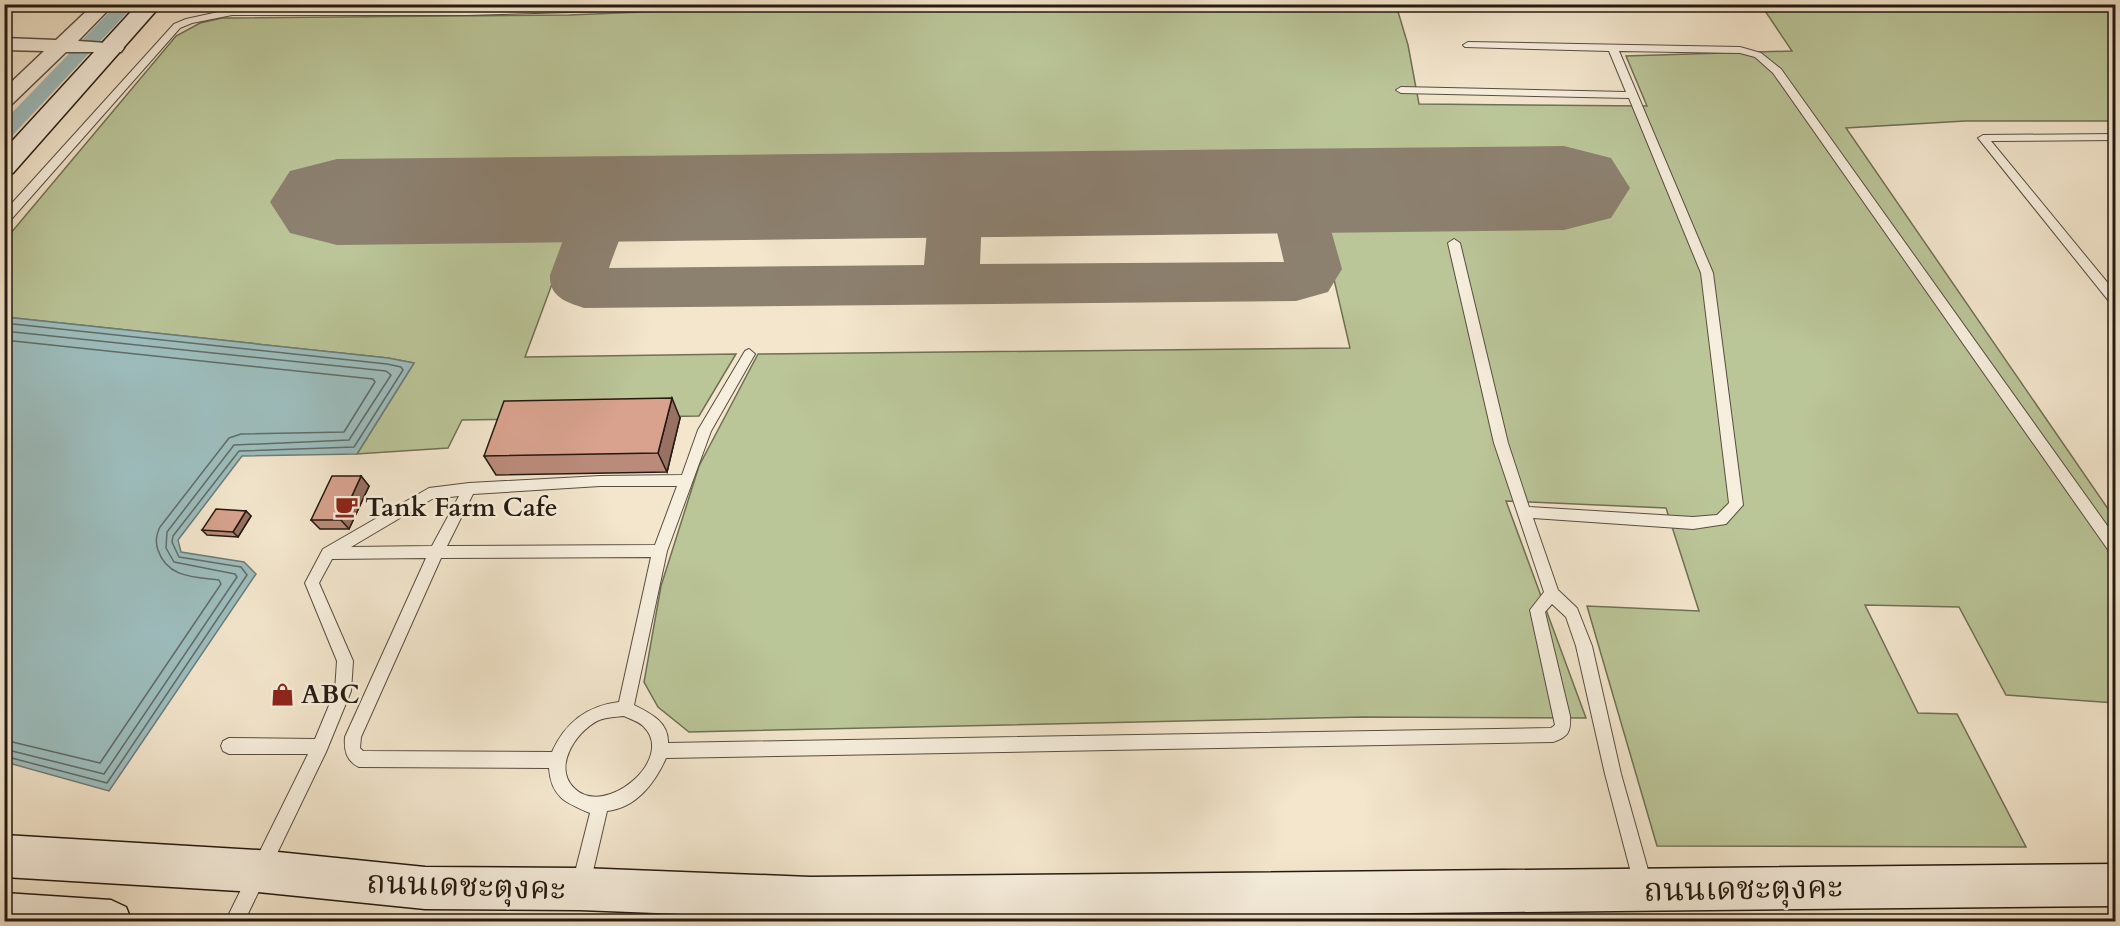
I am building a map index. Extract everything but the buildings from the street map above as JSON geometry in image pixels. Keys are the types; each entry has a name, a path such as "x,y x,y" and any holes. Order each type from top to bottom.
{"street":[{"path":"4,101 69,46 105,4"},
{"path":"4,167 106,47 151,4"},
{"path":"4,44 106,47"},
{"name":"ถนนเดชะตุงคะ","path":"4,856 258,871 425,888 580,889 810,898 2115,885"},
{"path":"4,914 111,921"}],"lane":[{"path":"4,220 177,26 189,21 232,12 477,12 753,4"},
{"path":"1468,45 1740,50 1758,55 1777,71 2115,550"},
{"path":"1525,512 1693,523 1721,520 1736,505 1707,273 1613,48"},
{"path":"1401,90 1633,95"},
{"path":"2115,137 1983,138 2115,302"},
{"path":"1454,243 1501,443 1552,594 1572,613 1584,646 1613,774 1645,889"},
{"path":"625,709 660,551 705,430 749,354"},
{"path":"234,921 320,747 343,692 345,661 312,583 328,553 429,494 469,489 600,481 686,480"},
{"path":"469,489 436,553 353,738 352,750 359,759 557,760"},
{"path":"328,553 660,551"},
{"path":"661,751 1553,735 1563,729 1562,716 1538,610 1552,594"},
{"path":"625,709 648,718 660,738 661,751 656,766 647,780 634,792 618,800 601,804 585,803 572,798 559,781 557,760 563,743 582,723 608,711 625,709"},
{"path":"229,746 320,747"},
{"path":"580,889 601,804"}],"green space":[{"path":"837,4 1396,5 1408,45 1419,104 1647,106 1626,56 1792,51 1761,5 2115,5 2115,121 1965,121 1846,128 2115,519 2115,703 2006,695 1959,607 1865,605 1918,713 1957,714 2026,847 1657,846 1587,606 1699,611 1666,508 1506,501 1586,718 1362,717 689,732 658,707 644,682 661,586 699,466 758,354 1350,348 1319,215 1585,211 1565,165 336,179 308,226 575,222 525,357 736,354 699,416 462,420 448,448 357,454 414,363 388,358 5,317 5,240 176,36 200,23 222,18 569,15"}],"water":[{"path":"5,317 388,358 414,363 357,454 242,456 178,540 181,552 244,562 256,574 109,791 5,762"}],"waterway":[{"path":"4,133 127,4"}],"taxiway":[{"path":"938,285 1296,281 1308,278 1314,269 1298,207 1299,202 1316,191"},
{"path":"938,285 952,270 956,208 970,196"},
{"path":"587,200 598,210 598,219 578,275 578,284 584,288 938,285"}],"runway":[{"path":"337,202 1564,188"}],"place":[{"name":"Tank Farm Cafe","path":"347,507"},
{"name":"ABC","path":"283,694"}]}
